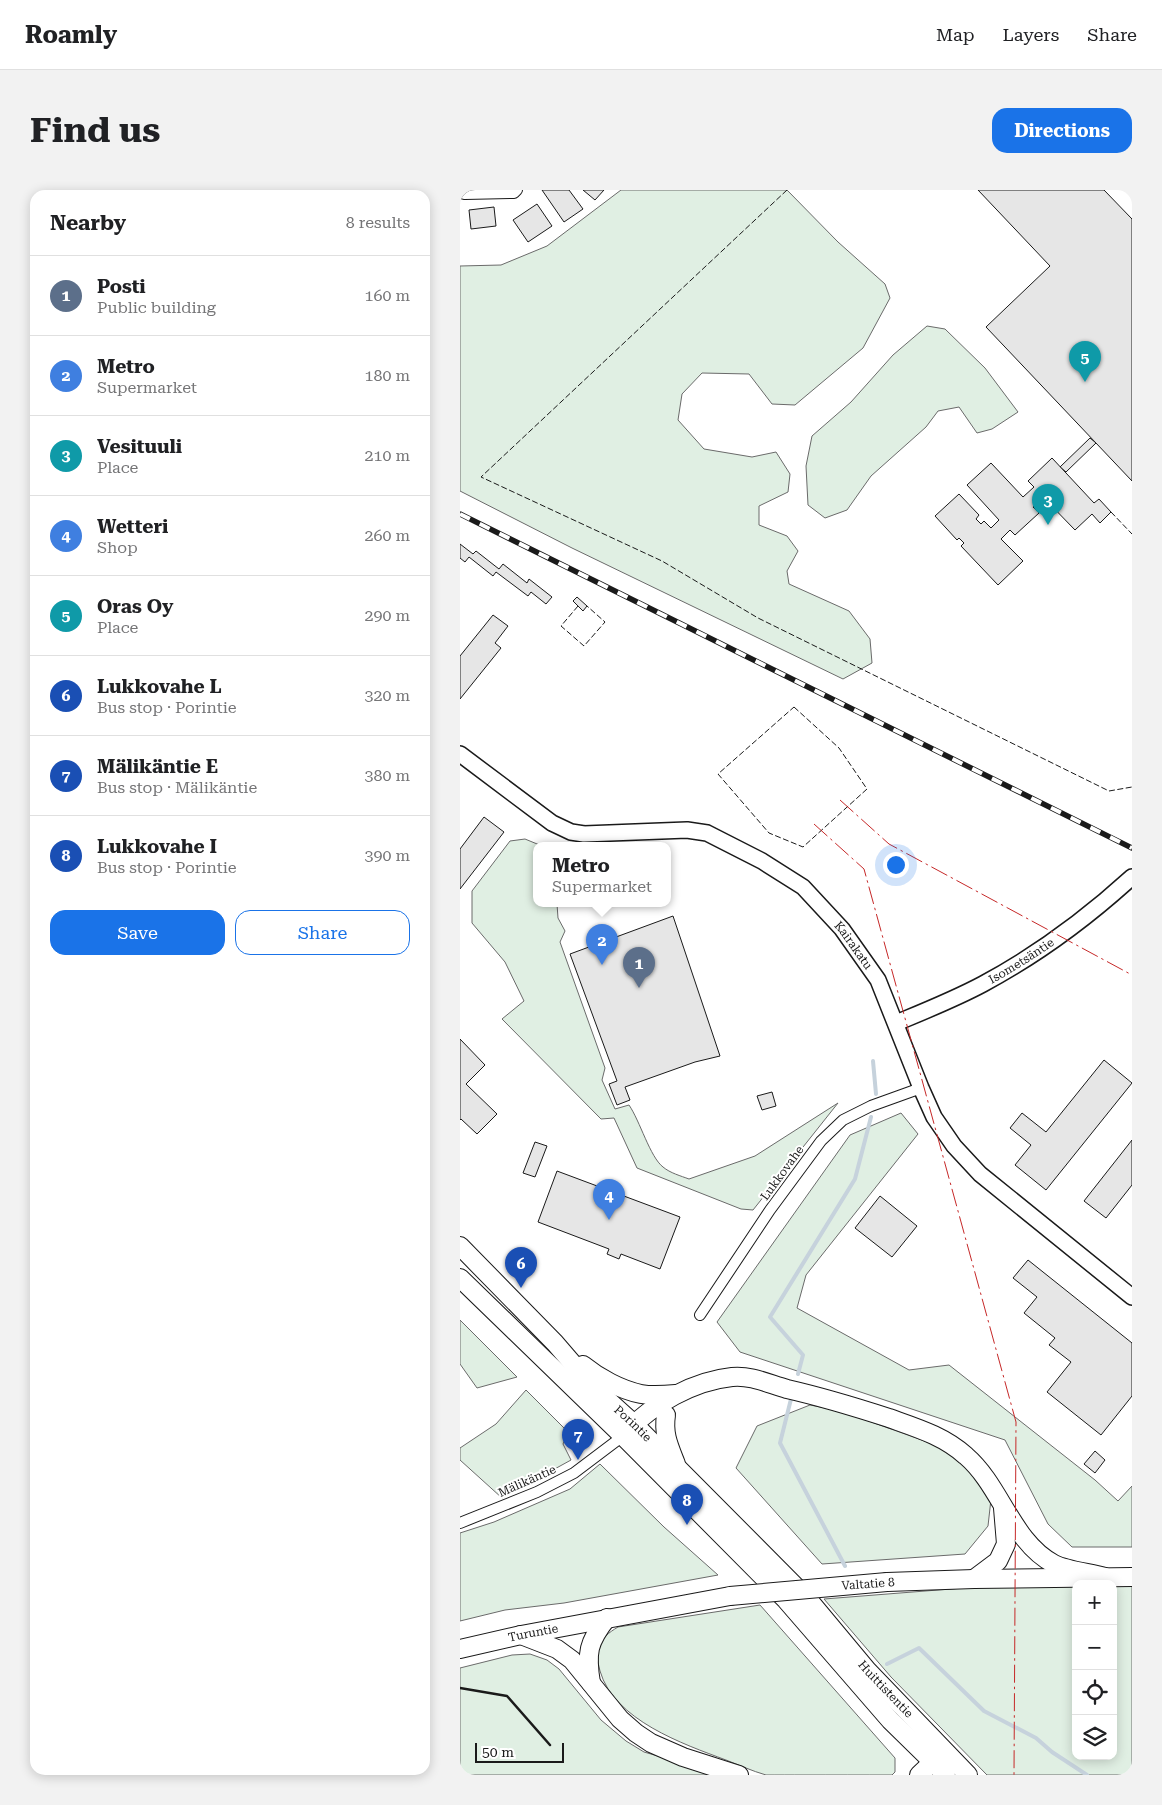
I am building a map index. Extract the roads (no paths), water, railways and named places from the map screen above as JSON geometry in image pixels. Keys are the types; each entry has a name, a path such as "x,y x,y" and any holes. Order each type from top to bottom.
{"highway":[{"name":"Porintie","path":"460,1246 555,1343 786,1600"},
{"name":"Porintie","path":"460,1278 679,1471 807,1598"},
{"path":"555,1343 595,1374 630,1391 643,1395 677,1394"},
{"path":"633,1431 677,1394 708,1382 733,1377 752,1378 843,1403 927,1431 942,1439 967,1456 975,1465 986,1478 1002,1506 1025,1538 1041,1554 1055,1564 1105,1576"},
{"path":"633,1431 684,1404 722,1390 777,1386"},
{"path":"666,1415 664,1427 666,1437 679,1471"},
{"path":"974,1578 998,1560 1006,1544 1002,1506"},
{"name":"Valtatie 8","path":"607,1618 730,1596 887,1582 974,1578 1132,1577"},
{"name":"Huittistentie","path":"807,1598 939,1756 946,1775"},
{"name":"Huittistentie","path":"786,1600 890,1720 968,1775"},
{"path":"591,1684 588,1662 590,1646 595,1633 607,1618"},
{"name":"Turuntie","path":"460,1649 607,1618"},
{"path":"521,1635 557,1649 572,1660 620,1719 636,1733 684,1757 739,1775"},
{"path":"919,1775 939,1756"}],"main road":[{"name":"Kairakatu","path":"460,754 552,823 571,832 584,834 687,830 707,833 762,861 802,887 842,929 878,980 934,1117 954,1146 980,1174 1132,1297"},
{"name":"Isometsäntie","path":"896,1023 945,1003 1010,969 1055,940 1132,877"}],"street":[{"path":"460,193 514,193 517,190"},
{"name":"Lukkovahe","path":"700,1315 770,1210 821,1141 843,1120 871,1106 921,1088"},
{"name":"Mälikäntie","path":"460,1523 538,1492 574,1473 633,1431"}],"waterway":[{"path":"873,1061 876,1094"},
{"path":"798,1374 803,1355 770,1317 855,1179 871,1117"},
{"path":"791,1399 780,1443 845,1566"},
{"path":"887,1664 919,1648 984,1711 1036,1738 1052,1752 1087,1775"}],"railway":[{"path":"460,514 1132,848"}],"place":[{"name":"Oras Oy","path":"1085,382"},
{"name":"Vesituuli","path":"1048,525"},
{"name":"Metro","path":"602,965"},
{"name":"Posti","path":"639,988"},
{"name":"Wetteri","path":"609,1220"},
{"name":"Lukkovahe L","path":"521,1288"},
{"name":"Mälikäntie E","path":"578,1460"},
{"name":"Lukkovahe I","path":"687,1525"}]}
